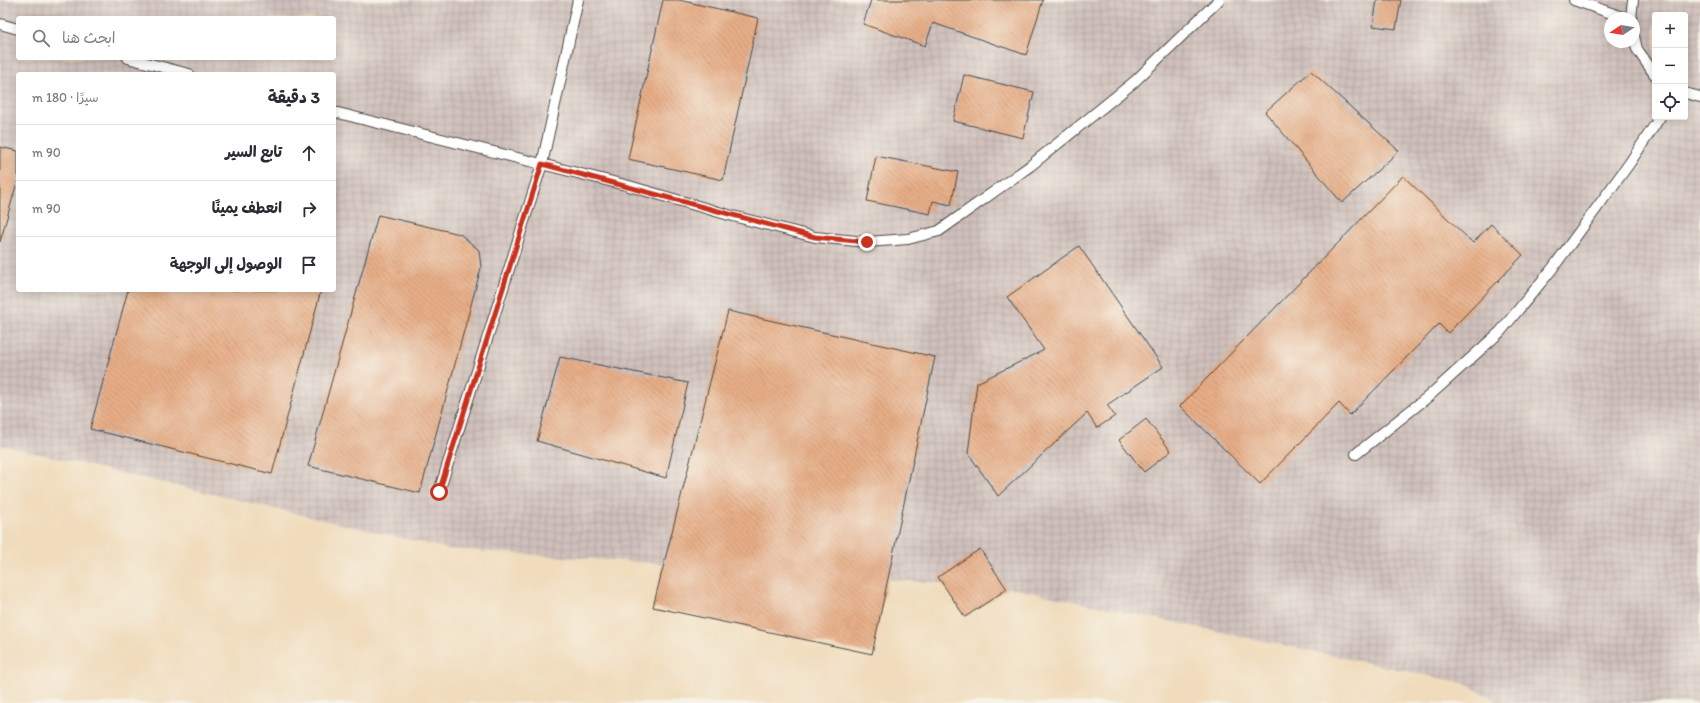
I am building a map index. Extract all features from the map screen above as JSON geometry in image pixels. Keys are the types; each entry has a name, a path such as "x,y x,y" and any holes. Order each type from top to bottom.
{"lane":[{"path":"439,492 542,164 578,0"},
{"path":"336,112 542,164 815,237 867,242 908,239 939,232 1030,166 1134,82 1219,0"},
{"path":"1574,0 1608,12"},
{"path":"1632,12 1633,0"},
{"path":"0,24 16,28"},
{"path":"1637,48 1652,71"},
{"path":"136,60 181,72"},
{"path":"1688,94 1700,97"},
{"path":"1356,454 1429,396 1500,332 1556,263 1629,164 1658,120"}],"shaded area":[{"path":"0,0 1700,0 1700,703 1501,703 1463,683 1011,588 449,549 0,445"}],"building":[{"path":"663,0 679,0 758,18 723,180 628,159"},
{"path":"871,0 1043,0 1026,55 933,23 925,46 863,24"},
{"path":"1377,0 1401,0 1396,29 1373,26"},
{"path":"1311,71 1399,151 1342,203 1265,112"},
{"path":"964,75 1034,92 1023,138 953,121"},
{"path":"0,147 16,151 16,186 0,242"},
{"path":"876,156 958,172 951,205 933,201 930,214 867,201"},
{"path":"1403,176 1473,243 1491,224 1523,255 1448,333 1439,324 1350,415 1339,403 1260,484 1180,406"},
{"path":"378,215 460,234 479,250 481,268 420,493 308,466"},
{"path":"1079,246 1163,367 1107,405 1115,416 1097,428 1087,413 998,496 968,453 977,383 1044,350 1007,297"},
{"path":"127,292 320,292 272,474 90,429"},
{"path":"728,311 935,357 872,654 653,607"},
{"path":"560,357 688,383 666,478 537,441"},
{"path":"1146,419 1171,451 1144,472 1119,440"},
{"path":"980,549 1007,589 965,617 938,577"}],"route":[{"path":"439,492 542,164 629,186 729,215 815,237 867,242"}]}
